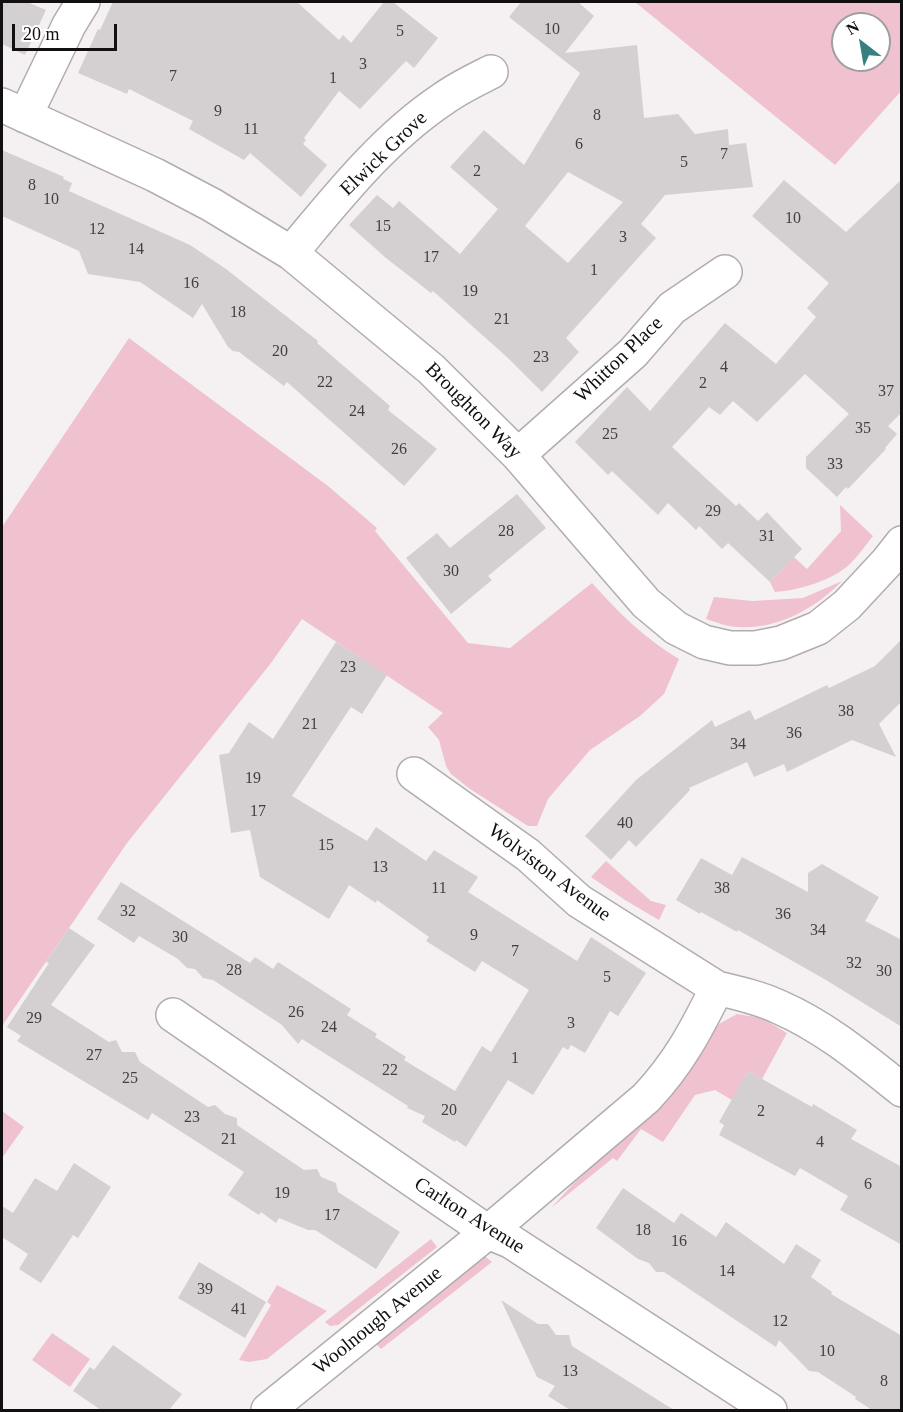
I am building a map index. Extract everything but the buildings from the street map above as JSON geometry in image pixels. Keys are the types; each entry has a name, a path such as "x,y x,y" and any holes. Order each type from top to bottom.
{"street":[{"path":"13,110 83,2"},
{"name":"Elwick Grove","path":"291,253 360,172 407,127 443,98 491,72"},
{"name":"Broughton Way","path":"13,110 155,175 212,205 291,253 431,369 518,455 646,603 676,628 704,642 730,648 765,646 781,643 818,628 847,605 902,543"},
{"name":"Whitton Place","path":"518,455 633,353 672,308 725,272"},
{"name":"Wolviston Avenue","path":"414,774 528,855 579,900 717,988 778,1006 822,1030 902,1090"},
{"path":"488,1232 653,1090 687,1047 717,988"},
{"name":"Carlton Avenue","path":"173,1015 488,1232 510,1241 770,1410"},
{"name":"Woolnough Avenue","path":"267,1410 488,1232"}],"shaded area":[{"path":"635,2 901,2 901,91 835,165"},
{"path":"129,338 328,486 377,528 375,531 468,643 510,648 592,583 632,624 679,659 664,694 640,716 590,750 548,799 537,826 528,826 451,774 446,766 439,740 428,727 443,713 302,619 271,663 127,843 2,1026 2,527"},
{"path":"840,505 873,536 849,565 833,576 804,587 775,592 770,582 794,557 807,569 841,531"},
{"path":"842,581 808,608 767,625 734,627 706,619 714,597 752,601 803,598"},
{"path":"606,861 651,901 666,905 659,920 591,877"},
{"path":"737,1014 762,1018 787,1033 762,1079 748,1071 732,1100 715,1090 695,1095 663,1142 641,1129 617,1161 613,1158 551,1208 574,1183 627,1135 668,1089 719,1024"},
{"path":"2,1111 24,1127 2,1158"},
{"path":"431,1239 437,1247 338,1325 330,1326 325,1322"},
{"path":"482,1257 492,1262 381,1349 375,1343"},
{"path":"277,1285 327,1311 267,1359 249,1362 239,1360 271,1305 267,1302"},
{"path":"52,1333 90,1359 70,1387 32,1360"}]}
